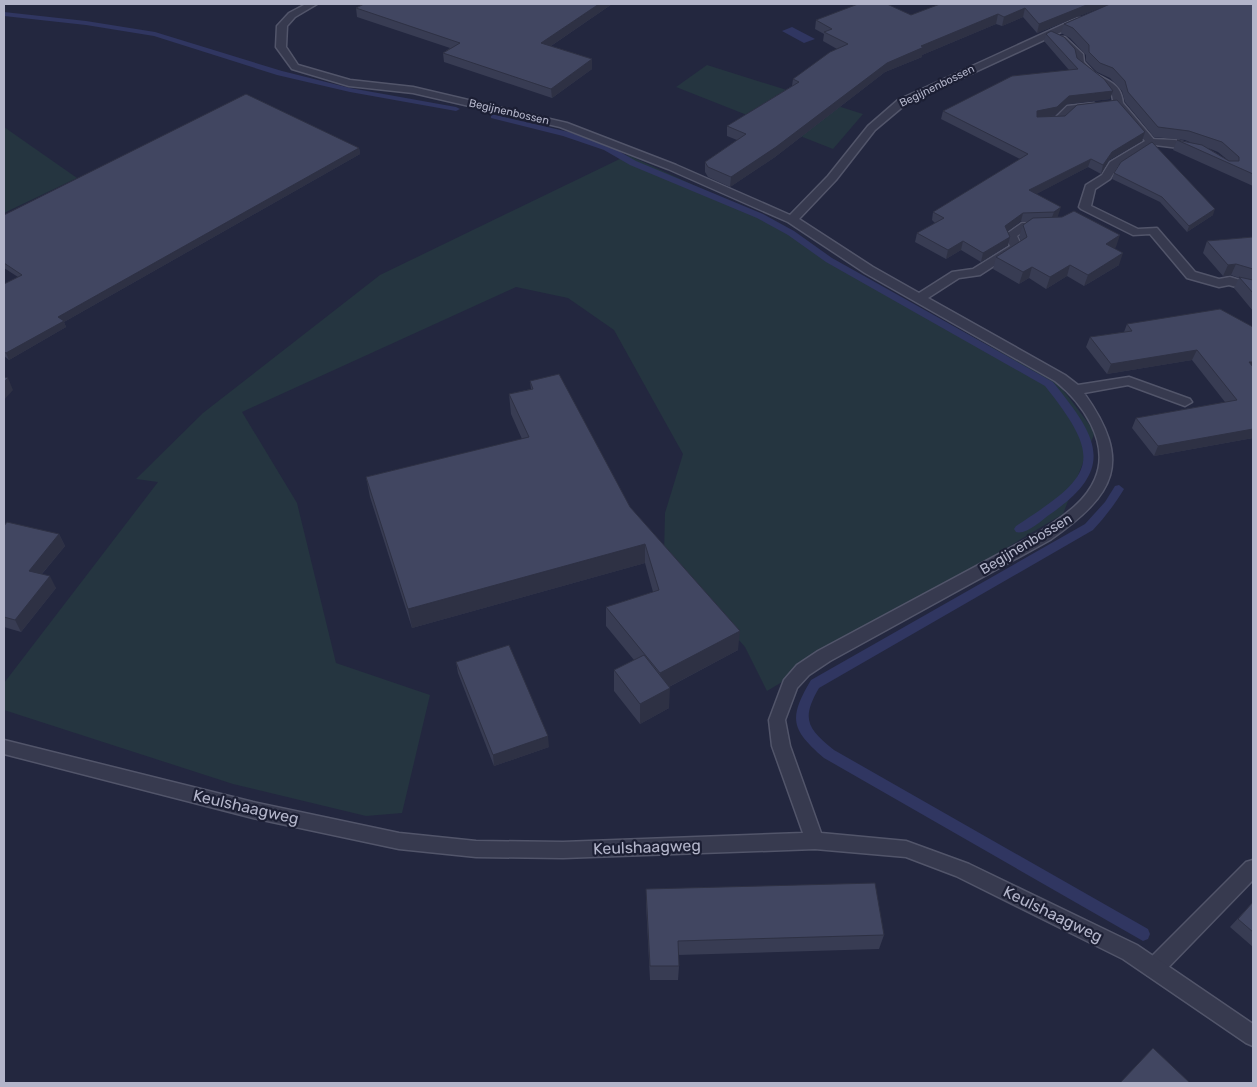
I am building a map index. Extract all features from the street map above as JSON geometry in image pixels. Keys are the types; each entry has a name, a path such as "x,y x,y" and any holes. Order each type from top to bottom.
{"street":[{"name":"Begijnenbossen","path":"312,4 292,15 282,26 280,47 295,67 349,83 413,90 563,124 672,167 792,220 869,270 1044,368 1074,390 1096,420 1101,431 1106,464 1102,480 1095,492 1074,516 1045,536 824,656 803,670 790,685 777,720 781,746 815,841"},
{"name":"Begijnenbossen","path":"792,220 832,177 872,124 902,102 1049,33 1092,15"},
{"path":"1049,33 1066,41 1080,56 1079,63 1093,76 1105,81 1117,94 1118,103 1152,142"},
{"path":"1040,122 1059,120 1071,108 1118,103"},
{"path":"1203,150 1175,143 1152,142 1114,164 1106,177 1090,187 1081,209 1136,233 1153,230 1191,275 1219,283 1230,281 1253,288"},
{"path":"919,298 956,275 976,272 1016,247 1011,235 1026,225 1054,226"},
{"path":"1074,390 1129,381 1185,402"},
{"name":"Keulshaagweg","path":"4,747 253,810 399,841 476,849 563,850 815,841 906,849 962,870 1130,952 1253,1036"},
{"path":"1154,968 1253,868"}],"shaded area":[{"path":"707,65 863,114 833,149 676,87"},
{"path":"4,127 77,178 4,213"},
{"path":"628,155 776,223 847,269 1058,383 1095,432 1063,514 767,691 745,647 664,554 665,513 683,454 614,330 568,298 516,287 242,412 297,503 336,663 430,695 402,813 366,816 233,784 4,710 4,683 158,482 136,479 203,413 380,275"}],"water":[{"path":"792,27 815,39 804,43 782,31"}],"building":[{"path":"364,4 599,4 541,43 592,59 551,89 443,53 460,43 356,8"},
{"path":"858,4 887,4 911,15 940,4 1089,4 1039,24 1025,8 1004,17 998,14 921,46 924,47 887,63 776,147 731,177 708,167 705,162 746,134 727,126 799,82 793,79 830,52 848,44 824,32 832,29 816,20"},
{"path":"1110,4 1253,4 1253,174 1177,140 1202,145 1229,161 1239,161 1239,157 1222,142 1189,131 1158,127 1128,92 1125,81 1113,68 1100,63 1089,52 1089,45 1073,28 1064,24"},
{"path":"1051,31 1064,37 1075,49 1077,58 1104,79 1113,91 1069,96 1057,107 1037,111 1037,117 1065,116 1077,105 1117,100 1145,132 1112,152 1103,165 1091,159 1029,190 1061,207 1054,212 1023,213 1005,226 1010,237 983,253 963,241 948,250 917,233 944,218 933,212 1028,154 943,111 1012,76 1078,69 1046,34"},
{"path":"246,94 359,148 58,317 64,321 6,353 4,352 4,284 22,275 4,263 4,215"},
{"path":"1152,142 1215,209 1189,226 1162,197 1114,173 1121,162"},
{"path":"1074,211 1120,235 1106,244 1123,253 1088,275 1070,265 1050,277 1032,267 1023,272 996,257 1027,237 1023,225 1033,218 1062,217"},
{"path":"1253,237 1253,269 1236,264 1228,265 1207,241"},
{"path":"1239,277 1253,280 1253,293"},
{"path":"1220,309 1253,327 1253,362 1249,362 1253,367 1253,429 1158,446 1136,418 1237,400 1197,350 1111,364 1090,337 1132,331 1127,324"},
{"path":"559,374 630,507 740,631 660,673 606,607 659,590 645,544 408,609 366,477 529,437 509,394 533,389 530,381"},
{"path":"7,522 59,534 29,571 50,576 15,620 4,617 4,526"},
{"path":"509,645 548,736 493,755 456,662"},
{"path":"644,655 670,688 640,704 614,670"},
{"path":"875,883 884,935 678,941 679,966 650,966 646,889"},
{"path":"1253,902 1253,932 1238,919"},
{"path":"1153,1048 1190,1083 1120,1083"}],"waterway":[{"path":"4,14 86,23 155,34 280,73 350,90 456,109"},
{"path":"494,116 566,134 607,148 633,163 760,216 791,233 829,260 1049,384 1070,410 1083,432 1089,450 1088,467 1081,482 1067,496 1020,529"},
{"path":"1119,489 1109,505 1089,527 815,684 801,715 805,730 829,754 1143,934"}]}
